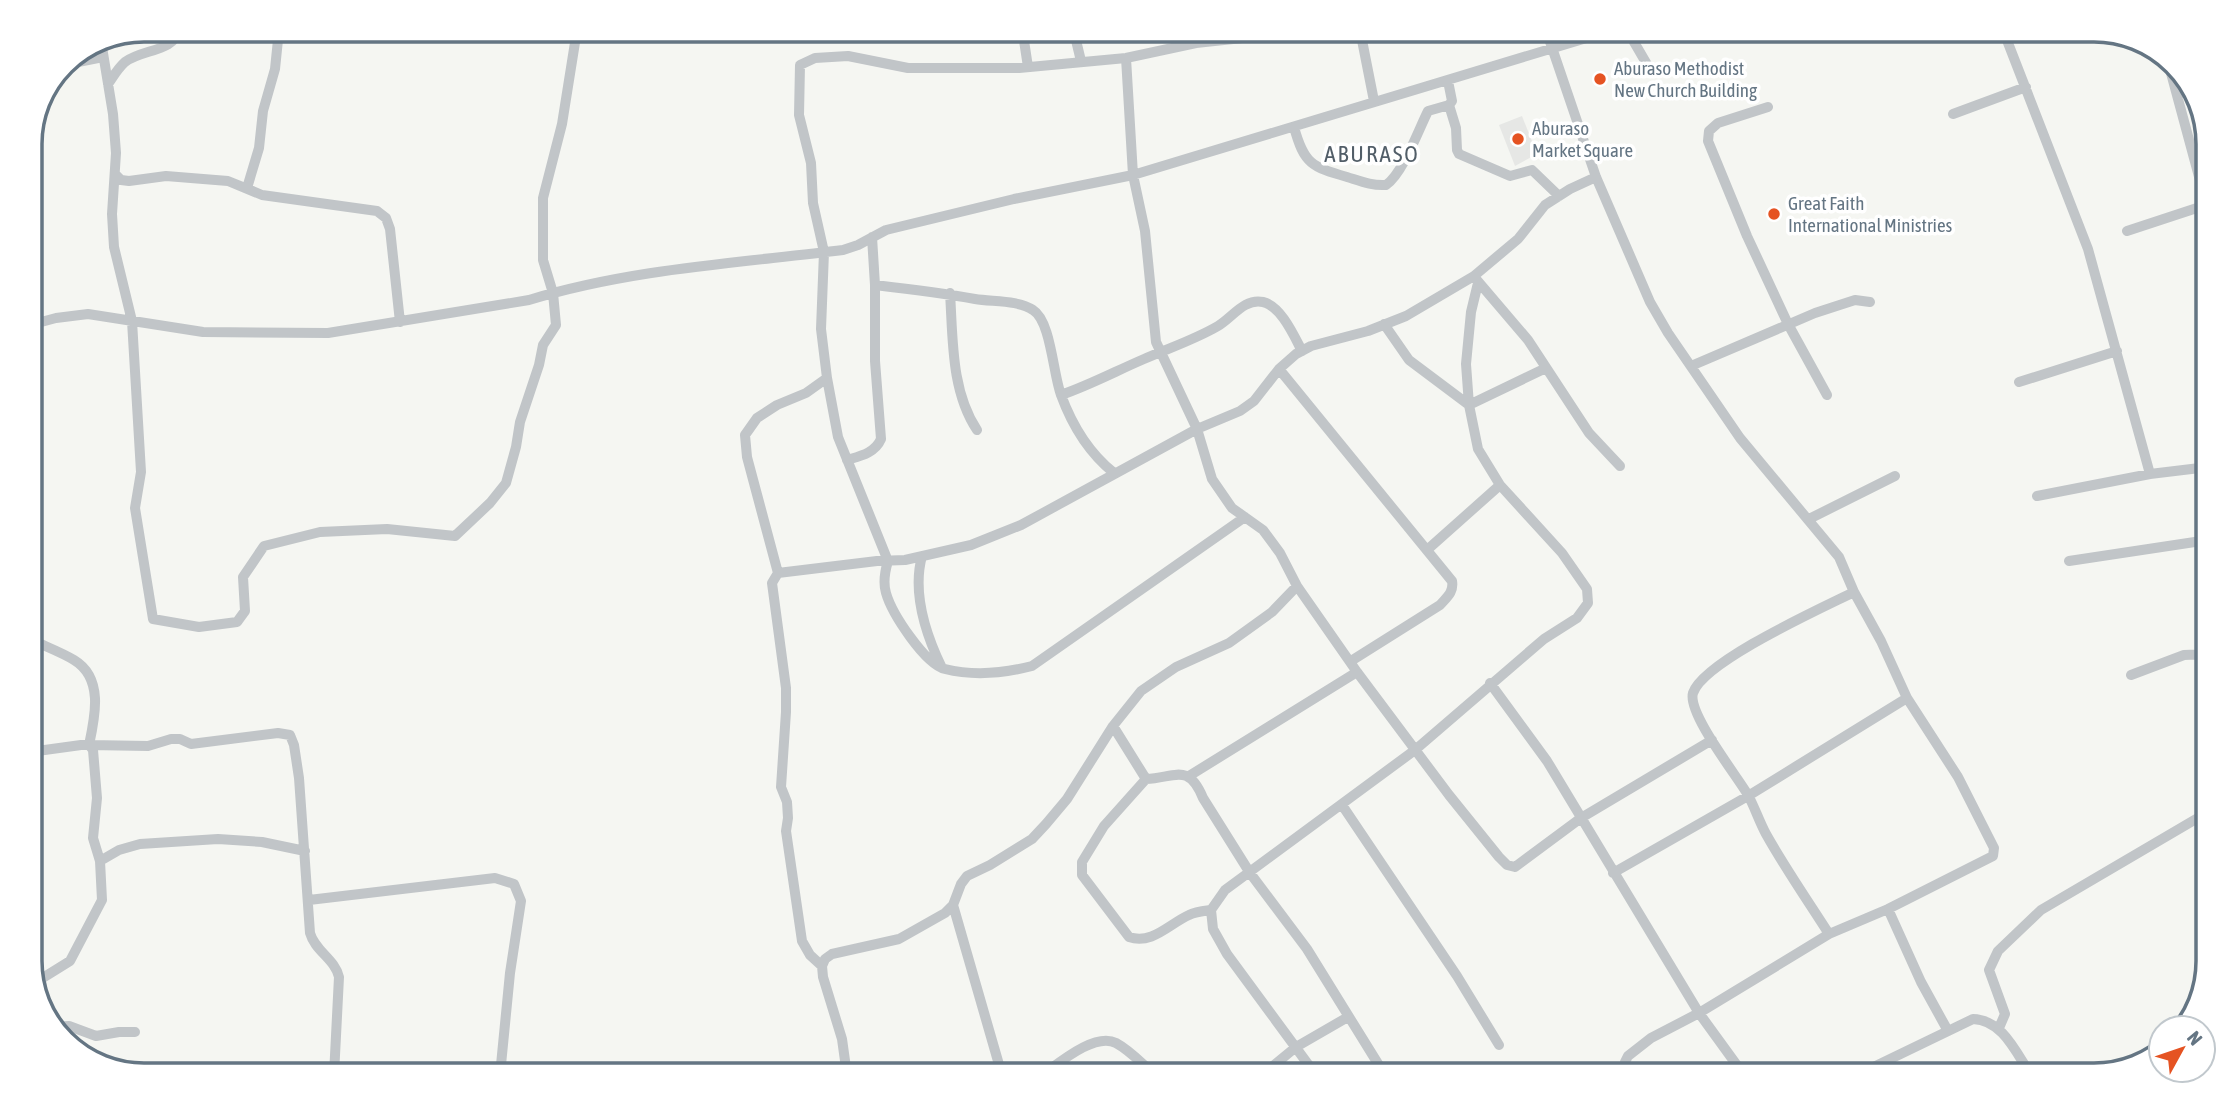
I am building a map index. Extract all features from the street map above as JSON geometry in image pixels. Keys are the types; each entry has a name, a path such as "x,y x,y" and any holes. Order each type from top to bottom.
{"street":[{"path":"108,84 125,62 146,51 173,42"},
{"path":"247,188 259,148 263,111 275,69 278,42"},
{"path":"102,52 113,114 116,175 112,214 114,247 132,321 141,472 135,508 153,619 199,627 236,622 245,611 243,577 264,546 333,531 387,529 455,536 490,503 506,483 520,422 543,345 556,325 553,293 542,261 543,198 562,124 575,42"},
{"path":"1024,42 1028,67"},
{"path":"1076,42 1081,61"},
{"path":"1205,42 1126,58 1028,67 915,68 848,56 815,58 800,65 799,115 811,163 813,203 824,252 821,329 838,437 888,561 885,573 886,591 892,610 933,664 942,668 988,672 1011,672 1032,666 1245,517"},
{"path":"1362,42 1374,101"},
{"path":"1551,42 1596,177 1650,302 1740,438 1839,557 1907,698 1958,777 1993,844 1994,852 1993,856 1973,867 1888,909 1829,933 1699,1013 1651,1038 1629,1056 1625,1063"},
{"path":"42,322 88,314 203,332 328,333 529,300 676,270 858,246 886,230 1014,199 1133,175 1573,42"},
{"path":"1634,42 1648,66"},
{"path":"2008,42 2088,249 2150,474"},
{"path":"1126,58 1133,175 1145,231 1156,342 1197,429 1212,479 1232,508 1263,530 1280,553 1297,586 1352,661 1357,673 1507,866 1515,867 1581,818 1712,740"},
{"path":"2173,80 2196,165"},
{"path":"1294,127 1302,152 1317,167 1381,186 1395,178 1401,163 1415,143 1428,111 1449,105 1452,101 1448,81"},
{"path":"1952,114 2026,87"},
{"path":"2178,95 2182,93"},
{"path":"1449,105 1456,128 1459,153 1510,176 1532,170 1559,196"},
{"path":"1768,107 1718,122 1709,131 1708,141 1747,236 1788,324 1827,395"},
{"path":"116,175 121,180 129,181 166,176 228,181 262,195 377,211 386,218 390,229 400,321"},
{"path":"778,573 922,556 998,536 1197,429 1240,411 1254,401 1279,369 1302,351 1406,316 1476,279 1518,239 1545,205 1596,177"},
{"path":"2127,231 2196,211"},
{"path":"847,460 870,452 878,446 881,439 875,361 872,237"},
{"path":"1476,279 1528,340 1589,433 1620,466"},
{"path":"1308,1063 1227,954 1213,929 1211,910 1225,890 1415,750 1544,639 1577,618 1588,603 1587,589 1562,553 1500,485 1478,449 1469,405 1466,364 1476,279"},
{"path":"875,285 950,293 1034,310 1044,323 1055,377 1077,429 1089,449 1114,473"},
{"path":"950,293 957,380 967,414 977,430"},
{"path":"1691,366 1788,324 1856,300 1870,302"},
{"path":"1061,395 1207,332 1223,323 1241,307 1254,301 1268,304 1278,313 1302,351"},
{"path":"1384,324 1409,360 1469,405"},
{"path":"2019,382 2117,351"},
{"path":"1469,405 1546,368"},
{"path":"1279,369 1452,581 1450,593 1430,612 1352,661"},
{"path":"822,966 810,955 802,941 786,831 787,802 781,787 786,688 772,583 778,573 747,457 745,435 757,418 827,379"},
{"path":"2037,496 2150,474 2196,468"},
{"path":"1809,519 1895,476"},
{"path":"1427,550 1500,485"},
{"path":"2069,561 2196,542"},
{"path":"922,556 919,568 924,619 928,639 942,668"},
{"path":"845,1063 842,1039 825,987 822,966 825,959 832,954 899,939 945,913 953,905 967,876 1031,839 1046,824 1067,799 1113,726 1141,691 1176,667 1228,643 1272,612 1297,586"},
{"path":"1829,933 1712,740 1693,705 1693,693 1701,682 1740,651 1854,592"},
{"path":"42,645 76,661 90,675 96,692 89,745"},
{"path":"2131,675 2184,655 2196,654"},
{"path":"1189,776 1357,673"},
{"path":"1490,683 1547,761 1699,1013 1735,1063"},
{"path":"1613,873 1748,796 1907,698"},
{"path":"1113,726 1146,779"},
{"path":"42,750 89,745 148,746 171,739 180,739 191,744 278,733 289,735 294,745 299,778 312,942 336,968 339,977 335,1063"},
{"path":"43,975 70,961 102,900 100,861 93,838 97,810 97,776 93,750 89,745"},
{"path":"1211,910 1191,914 1149,939 1138,940 1129,937 1082,875 1082,862 1104,826 1146,779 1180,773 1189,776 1198,786 1250,873 1307,949 1377,1063"},
{"path":"1342,805 1457,976 1499,1045"},
{"path":"1999,1028 2005,1014 1989,970 1998,951 2030,918 2146,846 2196,819"},
{"path":"100,861 119,850 140,844 218,839 262,842 305,851"},
{"path":"309,900 495,878 514,884 521,901 510,972 501,1063"},
{"path":"953,905 999,1063"},
{"path":"1888,909 1921,982 1948,1031"},
{"path":"1277,1063 1296,1047 1348,1017"},
{"path":"1882,1063 1973,1019 1991,1022 1999,1028 2023,1063"},
{"path":"66,1026 96,1036 135,1032"},
{"path":"1060,1063 1098,1041 1114,1041 1141,1063"}],"shaded area":[{"name":"Aburaso Market Square","path":"1522,116 1537,154 1515,166 1499,125"}],"place":[{"name":"Aburaso Methodist New Church Building","path":"1600,79"},
{"name":"Aburaso Market Square","path":"1518,139"},
{"name":"Great Faith International Ministries","path":"1774,214"}],"district":[{"name":"ABURASO","path":"1372,154"}]}
